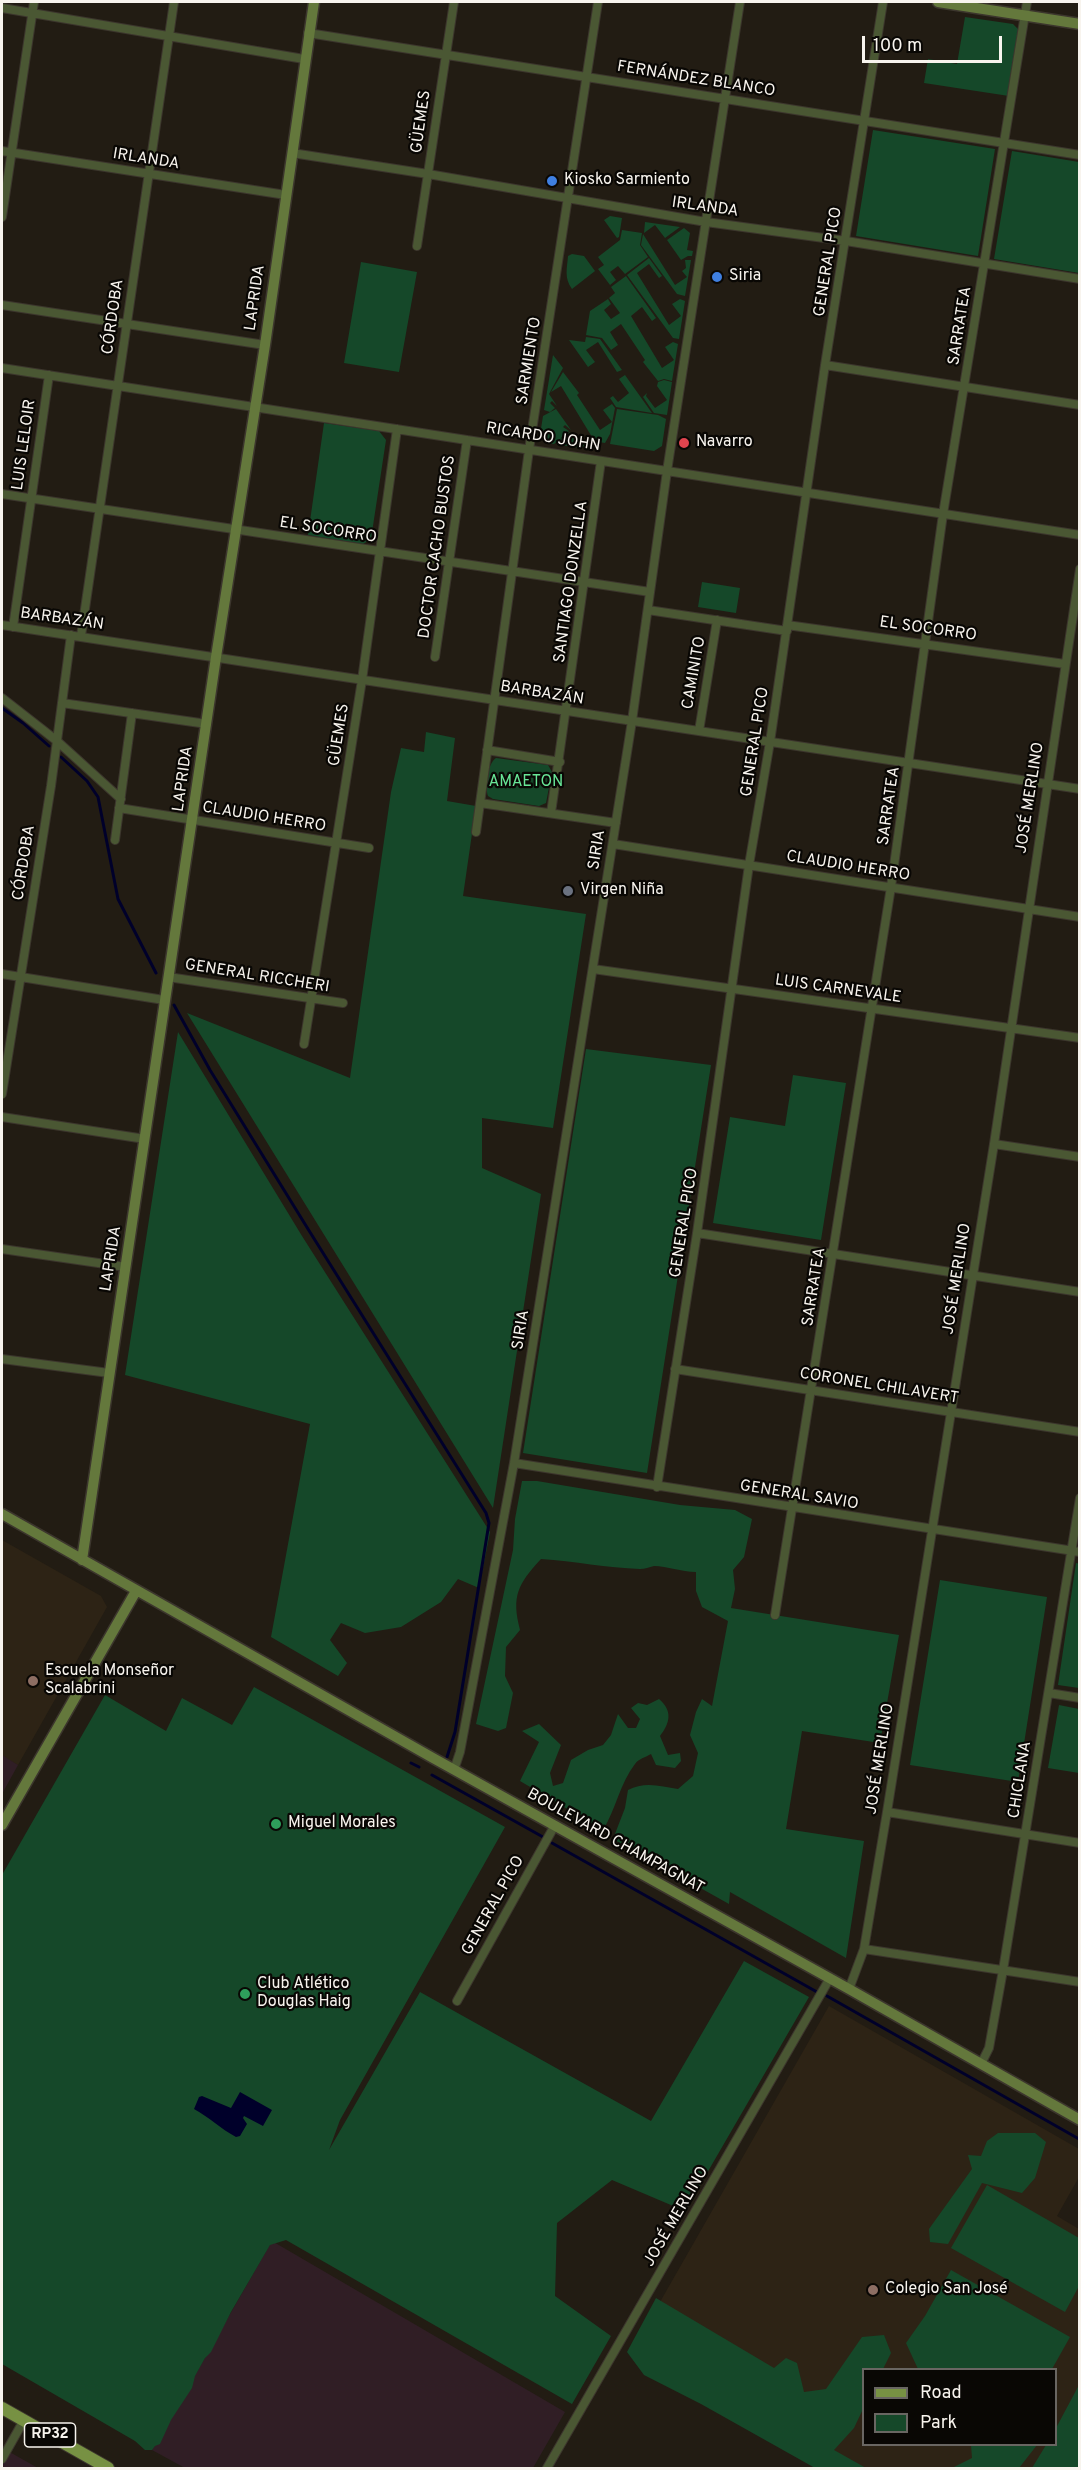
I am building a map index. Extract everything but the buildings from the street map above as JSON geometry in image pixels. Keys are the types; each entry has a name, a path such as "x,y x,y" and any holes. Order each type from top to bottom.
{"main road":[{"name":"RP32","path":"2,2408 108,2469"}],"street":[{"path":"2,217 34,2"},
{"name":"CÓRDOBA","path":"81,636 174,2"},
{"name":"LAPRIDA","path":"82,1560 164,1000 194,820 216,657 265,345 304,59 314,2"},
{"name":"GÜEMES","path":"417,246 454,2"},
{"name":"SARMIENTO","path":"476,832 529,450 598,2"},
{"name":"SIRIA","path":"454,1770 460,1752 514,1464 613,844 667,471 740,2"},
{"name":"GENERAL PICO","path":"657,1487 697,1233 825,365 883,2"},
{"path":"938,2 1080,24"},
{"name":"SARRATEA","path":"775,1615 910,764 943,514 1006,142 1027,2"},
{"path":"2,8 304,59"},
{"name":"FERNÁNDEZ BLANCO","path":"308,33 1080,155"},
{"name":"IRLANDA","path":"2,152 286,195"},
{"name":"IRLANDA","path":"292,153 428,174 568,200 846,241 1080,279"},
{"path":"2,305 265,345"},
{"path":"825,365 1080,405"},
{"name":"RICARDO JOHN","path":"2,368 1080,535"},
{"name":"LUIS LELOIR","path":"13,627 49,375"},
{"name":"GÜEMES","path":"304,1044 362,680 397,429"},
{"name":"DOCTOR CACHO BUSTOS","path":"435,657 467,440"},
{"name":"SANTIAGO DONZELLA","path":"551,813 586,583 601,461"},
{"name":"EL SOCORRO","path":"2,494 650,592"},
{"name":"JOSÉ MERLINO","path":"849,1989 864,1949 887,1812 930,1531 994,1144 1080,569"},
{"name":"EL SOCORRO","path":"648,610 926,643 1065,664"},
{"name":"CAMINITO","path":"699,731 717,620"},
{"name":"BARBAZÁN","path":"2,625 1080,789"},
{"name":"CÓRDOBA","path":"2,1094 57,741 70,635"},
{"path":"2,698 57,741 121,799"},
{"path":"62,703 207,724"},
{"path":"115,840 132,713"},
{"path":"487,750 560,762"},
{"path":"480,803 616,823"},
{"name":"CLAUDIO HERRO","path":"119,808 369,848"},
{"name":"CLAUDIO HERRO","path":"613,844 1080,916"},
{"name":"LUIS CARNEVALE","path":"593,969 1080,1038"},
{"path":"2,974 164,1000"},
{"name":"GENERAL RICCHERI","path":"168,977 343,1003"},
{"path":"2,1118 145,1139"},
{"path":"994,1144 1080,1157"},
{"path":"697,1233 1080,1292"},
{"path":"2,1249 126,1267"},
{"path":"2,1359 109,1374"},
{"name":"CORONEL CHILAVERT","path":"675,1369 1080,1432"},
{"name":"GENERAL SAVIO","path":"514,1464 930,1531 1076,1552"},
{"name":"CHICLANA","path":"981,2064 989,2048 1003,1970 1049,1694 1076,1552 1080,1498"},
{"name":"BOULEVARD CHAMPAGNAT","path":"2,1514 1080,2120"},
{"path":"2,1825 136,1591"},
{"path":"1049,1694 1080,1698"},
{"path":"887,1812 1080,1843"},
{"name":"GENERAL PICO","path":"457,2001 555,1825"},
{"path":"864,1949 1080,1982"},
{"name":"JOSÉ MERLINO","path":"547,2469 830,1978"},
{"path":"2,2459 24,2420"}],"shaded area":[{"name":"Escuela Monseñor Scalabrini","path":"2,1540 101,1596 107,1607 18,1765 2,1756"},
{"path":"2,1755 18,1765 2,1794"},
{"name":"Colegio San José","path":"829,2006 1079,2149 1079,2177 1057,2216 1079,2229 1079,2468 837,2468 632,2351"},
{"path":"272,2241 565,2412 533,2468 185,2468 152,2450"},
{"path":"2,2448 6,2450 38,2468 2,2468"}],"green space":[{"path":"965,17 1013,24 1019,30 1009,96 924,83 928,59 957,64"},
{"path":"873,130 995,149 978,256 856,236"},
{"path":"1012,151 1079,162 1079,273 994,259"},
{"path":"610,216 622,218 617,238 604,220"},
{"path":"645,222 680,227 665,238 655,225 644,233"},
{"path":"684,228 690,233 687,250 693,251 692,256 681,260 667,240"},
{"path":"622,230 642,233 640,245 648,257 625,274 618,266 610,272 616,280 610,285 598,269 604,265 598,257 620,240"},
{"path":"643,234 675,285 687,277 682,271 686,268 685,260 691,260 685,296 677,294 641,245"},
{"path":"572,254 584,256 595,271 572,289 567,273 568,256"},
{"path":"649,258 662,276 659,278 649,264 637,273 669,325 681,316 672,304 680,299 685,301 679,339 673,338 627,275"},
{"path":"361,262 417,272 399,372 344,363"},
{"path":"626,276 656,318 652,321 642,307 631,316 662,368 674,360 665,347 673,342 678,344 672,381 664,379 658,381 643,362 645,360 621,324 610,332 618,345 611,350 602,338 586,335 590,311 608,299 611,304 604,310 611,319 620,313 609,298 615,293 611,287"},
{"path":"586,337 600,339 622,370 617,372 598,342 586,350 595,362 588,367 569,340 585,342"},
{"path":"553,355 563,368 549,394 557,406 552,401 550,403 555,408 550,412 544,410"},
{"path":"563,372 579,393 577,395 600,430 612,422 603,410 612,404 615,408 610,434 605,443 593,441 581,448 560,445 560,439 570,432 580,446 592,437 561,386 551,392"},
{"path":"625,375 652,413 616,407 610,398 613,396 618,402 629,393 619,379"},
{"path":"664,380 672,382 667,415 654,413 643,397 647,393 646,396 655,408 667,400 657,386 658,382"},
{"path":"556,409 571,430 565,425 563,427 569,431 554,444 546,443 540,435 543,416"},
{"path":"617,409 658,415 666,419 662,446 654,451 610,444"},
{"path":"324,423 379,431 386,440 371,539 363,544 308,535"},
{"path":"702,582 740,588 736,613 698,607"},
{"path":"426,732 455,738 447,801 476,806 463,896 586,914 553,1128 482,1118 482,1168 541,1194 493,1508 187,1013 350,1078 391,792 401,748 424,752"},
{"name":"AMAETON","path":"496,758 548,765 552,772 546,803 539,806 493,799 488,796 487,776"},
{"path":"178,1032 302,1236 490,1532 479,1588 458,1579 441,1602 401,1627 365,1633 341,1623 330,1640 347,1663 338,1676 271,1637 310,1424 125,1375"},
{"path":"586,1049 711,1065 647,1473 523,1453"},
{"path":"793,1075 846,1083 821,1240 713,1223 730,1117 785,1126"},
{"path":"522,1481 537,1481 680,1505 735,1510 752,1519 744,1557 733,1570 735,1589 731,1608 899,1635 880,1743 802,1731 786,1829 864,1841 846,1958 730,1892 729,1904 613,1839 625,1808 628,1790 646,1785 678,1789 693,1776 698,1753 690,1735 702,1699 712,1706 728,1621 702,1607 696,1591 696,1572 659,1566 642,1569 541,1559 518,1591 516,1608 520,1630 506,1647 505,1676 513,1693 506,1728 498,1731 476,1724 513,1550 515,1519"},
{"path":"1076,1563 1080,1564 1079,1688 1058,1685"},
{"path":"940,1580 1047,1597 1018,1782 910,1765"},
{"path":"254,1687 505,1827 340,2120 329,2150 420,1992 651,2121 744,1961 809,1997 685,2211 612,2180 557,2223 555,2296 611,2336 572,2404 286,2240 270,2245 231,2312 211,2352 195,2376 192,2388 171,2420 160,2444 152,2450 145,2450 135,2441 2,2364 2,1875 105,1695 166,1731 182,1698 232,1725"},
{"path":"659,1699 668,1713 668,1722 660,1736 668,1755 680,1753 681,1761 675,1768 656,1765 651,1754 636,1762 603,1830 520,1781 539,1742 522,1731 539,1724 561,1745 550,1773 553,1786 563,1783 571,1760 588,1750 603,1745 611,1735 618,1714 628,1728 636,1728 640,1719 631,1708 638,1703 647,1705"},
{"path":"1059,1705 1079,1709 1079,1773 1048,1768"},
{"path":"998,2133 1035,2133 1046,2142 1035,2178 1022,2193 982,2183 948,2244 930,2242 929,2229 972,2169 968,2155 981,2156 987,2141"},
{"path":"987,2185 1079,2238 1079,2286 1065,2312 951,2248"},
{"path":"951,2270 1070,2337 1053,2368 918,2368 906,2343 925,2316"},
{"path":"656,2298 774,2368 786,2358 797,2363 804,2392 826,2389 862,2337 884,2335 891,2353 884,2368 862,2368 862,2411 854,2428 834,2450 866,2468 815,2468 644,2375 627,2352"},
{"path":"1079,2385 1079,2468 1032,2468 1045,2446 1057,2446 1057,2426"},
{"path":"971,2446 1036,2446 1019,2468 952,2468 972,2458"}],"water":[{"path":"240,2092 272,2110 263,2126 244,2116 247,2124 240,2136 236,2137 194,2109 199,2097 202,2096 231,2108"}],"waterway":[{"path":"2,708 49,746"},
{"path":"61,757 87,781 98,797 118,899 156,973"},
{"path":"174,1005 210,1070 486,1513 489,1523 455,1732 447,1757"},
{"path":"411,1763 419,1767"},
{"path":"432,1775 543,1837"},
{"path":"552,1843 817,1992"},
{"path":"827,1996 1079,2139"}],"place":[{"name":"Kiosko Sarmiento","path":"552,181"},
{"name":"Siria","path":"717,277"},
{"name":"Navarro","path":"684,443"},
{"name":"Virgen Niña","path":"568,891"},
{"name":"Escuela Monseñor Scalabrini","path":"33,1681"},
{"name":"Miguel Morales","path":"276,1824"},
{"name":"Club Atlético Douglas Haig","path":"245,1994"},
{"name":"Colegio San José","path":"873,2290"}]}
